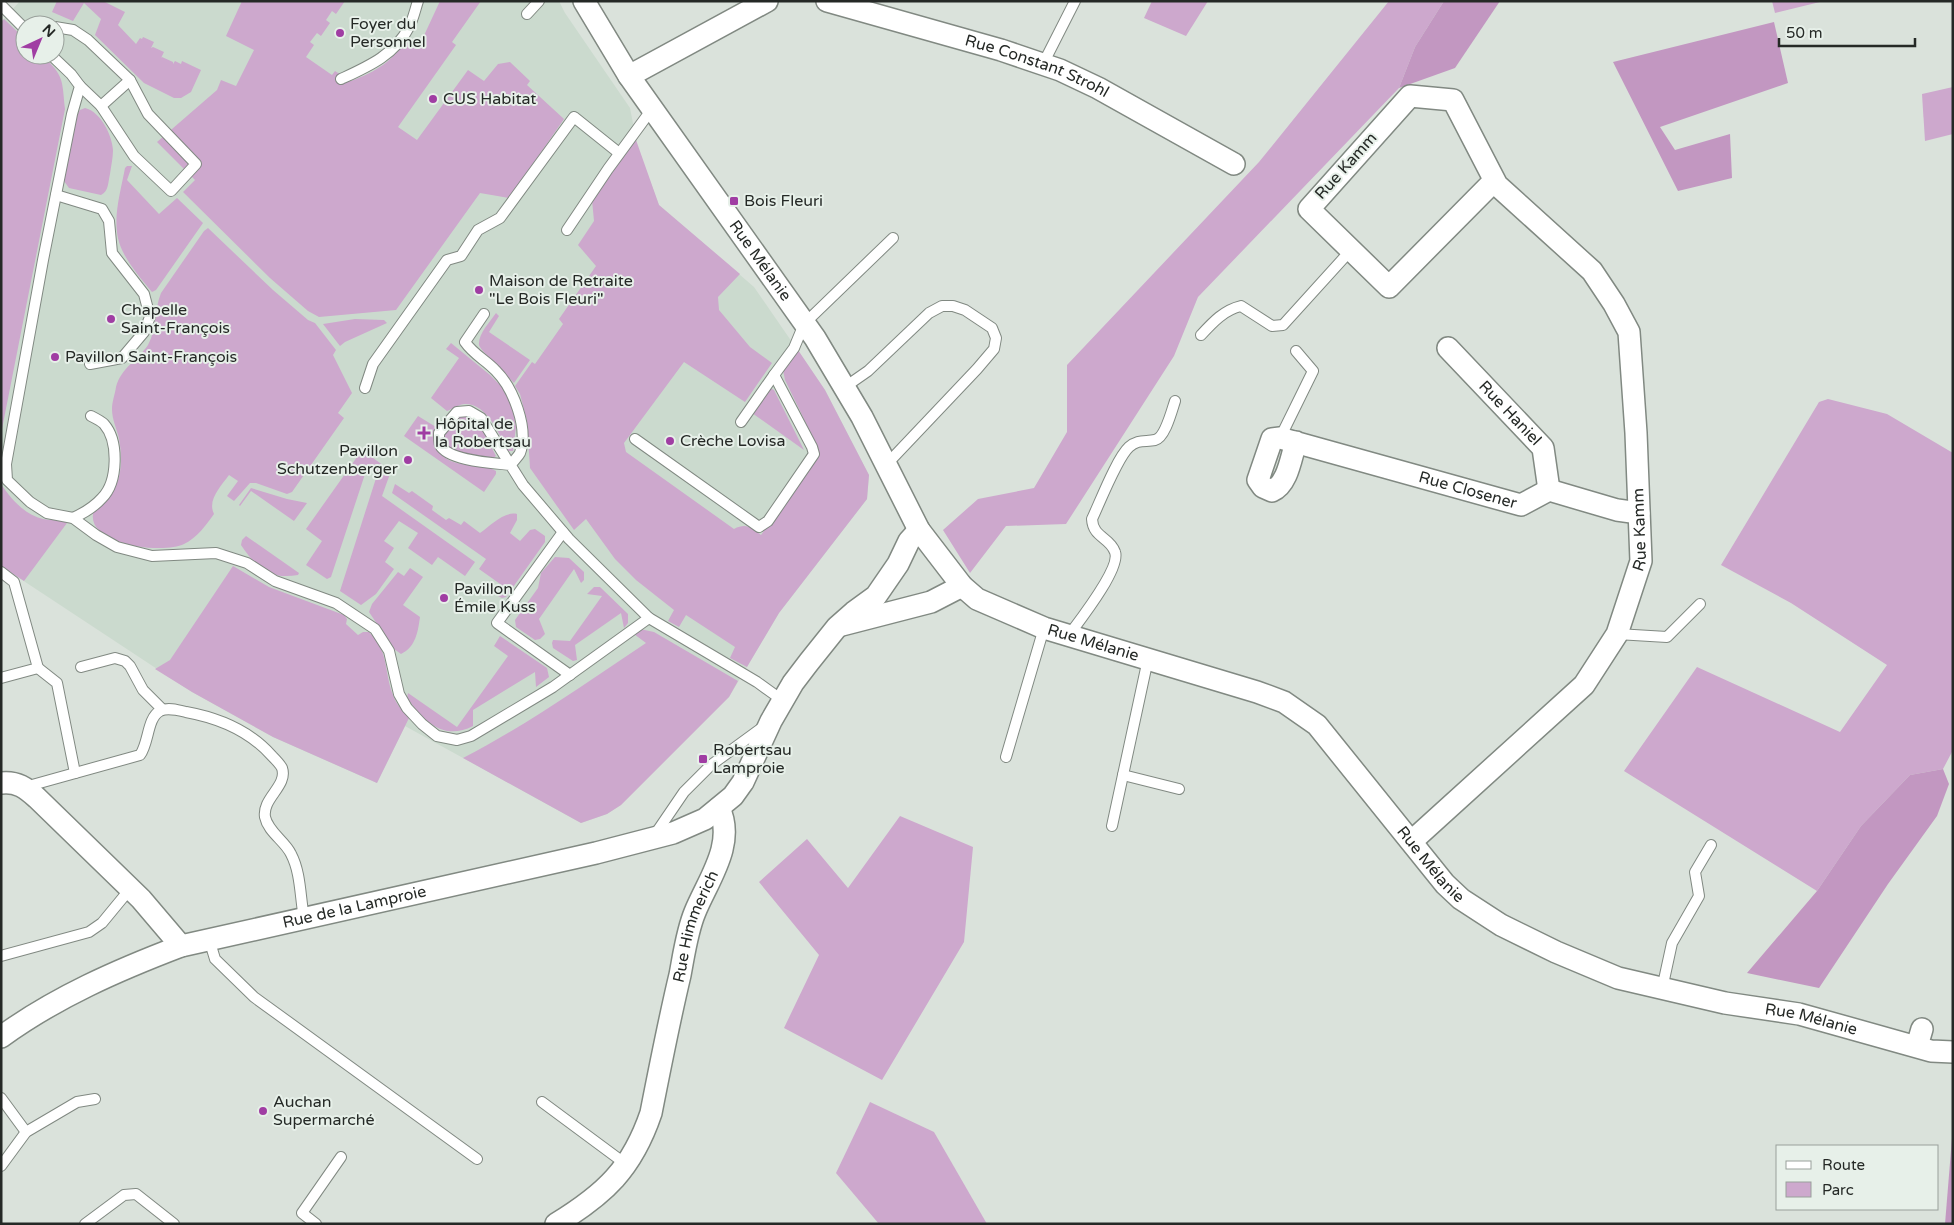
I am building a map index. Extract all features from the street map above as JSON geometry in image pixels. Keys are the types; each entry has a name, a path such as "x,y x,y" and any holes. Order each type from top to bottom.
{"street":[{"name":"Rue Mélanie","path":"584,1 629,76 804,324 845,388 919,530 962,586 977,599 1044,628 1257,692 1284,702 1317,725 1445,884 1461,899 1501,925 1556,952 1618,978 1725,1003 1799,1014 1920,1038 1931,1051 1953,1052"},
{"path":"629,76 767,1"},
{"name":"Rue Constant Strohl","path":"827,1 1001,50 1043,64 1098,88 1234,164"},
{"name":"Rue Kamm","path":"1412,841 1584,685 1617,634 1641,560 1636,433 1629,332 1614,304 1592,271 1497,185 1453,100 1410,96 1309,208 1390,287 1494,180"},
{"name":"Rue Haniel","path":"1448,348 1543,448 1549,490"},
{"name":"Rue Closener","path":"1288,440 1521,504 1549,490"},
{"path":"1549,490 1617,510 1639,513"},
{"path":"719,808 733,796 743,782 782,700 808,662 837,627 876,596 898,564 909,541 919,530"},
{"path":"837,627 931,602 962,586"},
{"path":"1,782 12,782 25,787 153,912 180,946"},
{"name":"Rue de la Lamproie","path":"1,1037 76,991 130,965 180,946 596,853 686,828 705,819 719,808"},
{"name":"Rue Himmerich","path":"557,1223 585,1206 610,1185 627,1165 641,1140 651,1113 669,1022 694,914 724,840 724,818 719,808"}],"lane":[{"path":"341,79 372,65 390,51 408,28 418,1"},
{"path":"527,14 539,1"},
{"path":"1043,64 1075,1"},
{"path":"1,5 15,19"},
{"path":"62,65 101,106 134,156 171,191 196,164 148,114 130,80 88,40 72,30 65,29"},
{"path":"101,106 130,80"},
{"path":"80,86 72,114 56,194 6,464 7,480 30,502 47,512 73,518 96,535 117,547 152,556 216,553 247,563 275,581 336,603 375,630 389,651 399,694 407,708 422,724 438,736 457,740 471,736 553,687 649,618"},
{"path":"567,230 652,109"},
{"path":"365,388 373,364 447,260 461,256 478,230 500,218 574,117 619,154"},
{"path":"56,194 102,209 109,221 112,253 144,294 150,317 144,332 122,358 90,364"},
{"path":"741,422 794,348 804,324 893,238"},
{"path":"1201,335 1218,316 1233,308 1242,306 1272,326 1283,325 1352,250"},
{"path":"845,388 868,371 929,313 942,306 953,306 964,310 992,328 996,338 994,349 886,465"},
{"path":"484,314 465,342 472,352 496,371 512,393 519,411 522,436 520,453 511,465"},
{"path":"1288,440 1313,371 1296,351"},
{"path":"635,439 759,527 768,521 814,454 774,375"},
{"path":"1070,635 1111,573 1116,561 1115,552 1092,527 1092,519 1115,469 1128,447 1137,441 1156,440 1162,436 1175,400"},
{"path":"511,465 447,454 440,445 439,433 457,412 469,411 481,418 511,465 523,485 563,532 649,618 757,682 782,700"},
{"path":"73,518 88,510 104,497 113,479 114,446 104,424 91,416"},
{"path":"563,532 497,622 570,675"},
{"path":"1,572 14,582 38,668 57,683 75,773"},
{"path":"1617,634 1667,637 1700,604"},
{"path":"1006,757 1044,628"},
{"path":"81,667 115,658 125,661 130,666 143,690 162,709"},
{"path":"1112,826 1148,659"},
{"path":"1,678 38,668"},
{"path":"25,787 140,755 145,748 151,723 156,714 162,709 173,709 204,715 229,724 249,735 265,748 282,768 282,779 270,797 266,806 265,817 271,829 291,853 296,866 304,918"},
{"path":"652,838 690,785 711,765 771,721"},
{"path":"1123,775 1179,789"},
{"path":"1662,989 1672,943 1699,896 1695,872 1711,845"},
{"path":"1,956 89,932 102,923 130,889"},
{"path":"209,939 215,959 254,997 478,1159"},
{"path":"1,1098 26,1132"},
{"path":"1,1166 26,1132 77,1102 95,1099"},
{"path":"542,1102 627,1165"},
{"path":"316,1224 302,1213 341,1157"},
{"path":"85,1224 124,1195 136,1194 174,1224"}],"shaded area":[{"name":"Hôpital de la Robertsau","path":"20,1 559,1 565,13 630,108 638,149 659,205 754,287 825,390 869,475 867,499 779,613 729,697 621,805 607,814 581,823 405,726 377,783 273,737 192,692 1,566 1,22"},
{"path":"1444,1 1500,1 1455,68 1399,88 1415,47"},
{"path":"1774,22 1788,83 1660,127 1675,150 1730,134 1732,178 1678,191 1613,62"},
{"path":"1943,769 1949,784 1937,816 1888,884 1819,988 1747,973 1817,891 1861,826 1910,775"},
{"path":"1953,1126 1953,1224 1945,1224"}],"green space":[{"path":"57,1 103,1 125,12 118,25 136,44 143,37 154,42 151,48 153,47 164,52 161,58 173,62 173,64 175,61 181,64 182,61 201,70 191,92 181,98 174,98 144,83 95,35 101,19 84,3 73,21 65,18 65,15 52,12"},
{"path":"242,1 345,1 336,14 332,11 326,20 330,23 321,36 317,33 310,42 314,45 306,57 332,75 335,71 351,81 390,60 408,38 421,42 440,1 481,1 452,42 456,45 398,127 417,140 468,70 484,81 498,64 510,62 530,81 527,85 564,119 509,198 480,193 396,310 319,317 308,311 270,278 183,192 195,180 157,142 217,90 221,80 236,86 254,50 226,36"},
{"path":"1152,1 1208,1 1186,36 1144,18"},
{"path":"1389,1 1444,1 1415,47 1399,88 1198,297 1174,356 1066,524 1006,526 970,573 943,530 978,499 1034,488 1067,432 1067,365 1259,162"},
{"path":"1772,1 1824,1 1775,13"},
{"path":"4,19 15,29 15,65 51,65 58,73 62,84 65,109 1,434 1,22"},
{"path":"1953,87 1953,134 1925,141 1922,94"},
{"path":"85,108 91,110 101,119 108,131 112,144 113,156 108,186 101,195 69,188 64,181 77,115 80,110"},
{"path":"636,140 659,205 740,274 718,297 719,310 750,347 772,363 745,402 684,362 624,443 626,452 734,529 742,526 748,527 761,535 817,455 817,446 785,380 783,370 798,350 825,390 869,475 867,499 779,613 747,667 730,658 735,647 686,615 679,627 668,621 674,610 636,580 615,559 586,519 574,530 530,468 527,421 520,394 515,386 532,362 535,364 563,324 559,319 596,266 578,245 594,221 592,200 629,146"},
{"path":"132,166 127,180 159,214 177,198 203,223 156,290 152,292 124,254 117,233 117,211 125,168"},
{"path":"208,228 273,290 308,320 315,323 336,350 333,355 352,393 338,413 344,418 292,492 287,494 256,483 250,483 234,501 227,496 238,481 229,475 214,498 212,509 214,514 201,531 189,541 173,547 159,548 126,544 111,539 100,531 94,522 94,510 112,491 120,473 120,445 112,409 116,387 118,380 126,369 144,350 151,339 161,293"},
{"path":"496,313 499,316 489,332 530,360 514,383 479,345 482,332"},
{"path":"355,319 384,320 387,323 340,346 323,324"},
{"path":"451,343 490,375 503,388 511,401 516,427 513,451 508,451 492,421 480,409 473,405 465,404 447,411 431,398 459,358 446,349"},
{"path":"770,388 774,390 804,450 752,413"},
{"path":"1828,399 1887,414 1953,453 1953,750 1943,769 1910,775 1861,826 1817,891 1624,771 1697,667 1840,732 1887,665 1791,603 1721,565 1819,402"},
{"path":"463,415 471,416 478,421 496,456 493,458 471,455 457,451 446,443 443,436 456,418"},
{"path":"418,416 436,427 433,434 436,446 448,460 496,471 484,492 404,436"},
{"path":"362,450 391,471 382,496 475,562 465,576 438,557 432,565 408,548 418,533 399,521 384,541 394,548 385,562 394,569 376,594 361,605 340,591 378,472 367,468 331,577 327,579 306,565 322,541 306,529"},
{"path":"1,484 14,501 30,514 43,519 67,523 24,581 1,566"},
{"path":"395,484 409,493 412,491 433,506 432,510 446,520 449,518 461,525 464,521 480,533 502,517 517,514 517,520 510,533 520,541 530,530 535,529 545,536 545,542 506,597 502,598 498,596 503,586 479,569 486,559 392,493"},
{"path":"251,488 307,503 294,521 251,491 240,506"},
{"path":"246,536 299,573 298,575 280,576 272,574 259,566 241,545 242,540"},
{"path":"555,557 569,558 584,572 584,580 581,583 574,569 539,619 545,634 540,639 535,640 516,627 515,620 538,588 541,573"},
{"path":"233,566 269,587 344,615 347,619 346,624 358,635 363,632 369,632 380,646 394,698 409,718 377,783 273,737 155,669 170,660"},
{"path":"410,568 423,577 403,605 420,617 413,643 401,654 394,649 369,612 372,604 398,572 404,576"},
{"path":"594,587 600,587 628,614 628,623 624,628 621,613 575,645 577,660 573,661 553,648 552,643 553,640 570,641 602,596 587,594"},
{"path":"640,629 654,632 738,681 729,697 621,805 607,814 581,823 463,758 533,718 646,643 634,634"},
{"path":"500,636 547,668 549,677 536,687 535,672 473,710 473,726 463,730 444,730 436,727 420,715 407,698 408,693 457,727 508,656 494,646"},
{"path":"900,816 973,847 964,942 882,1080 784,1028 819,955 759,882 807,839 848,888"},
{"path":"870,1102 934,1132 987,1224 879,1224 836,1173"}],"place":[{"name":"Foyer du Personnel","path":"340,33"},
{"name":"CUS Habitat","path":"433,99"},
{"name":"Bois Fleuri","path":"734,201"},
{"name":"Maison de Retraite \"Le Bois Fleuri\"","path":"479,290"},
{"name":"Chapelle Saint-François","path":"111,319"},
{"name":"Pavillon Saint-François","path":"55,357"},
{"name":"Hôpital de la Robertsau","path":"424,433"},
{"name":"Crèche Lovisa","path":"670,441"},
{"name":"Pavillon Schutzenberger","path":"408,460"},
{"name":"Pavillon Émile Kuss","path":"444,598"},
{"name":"Robertsau Lamproie","path":"703,759"},
{"name":"Auchan Supermarché","path":"263,1111"}]}
